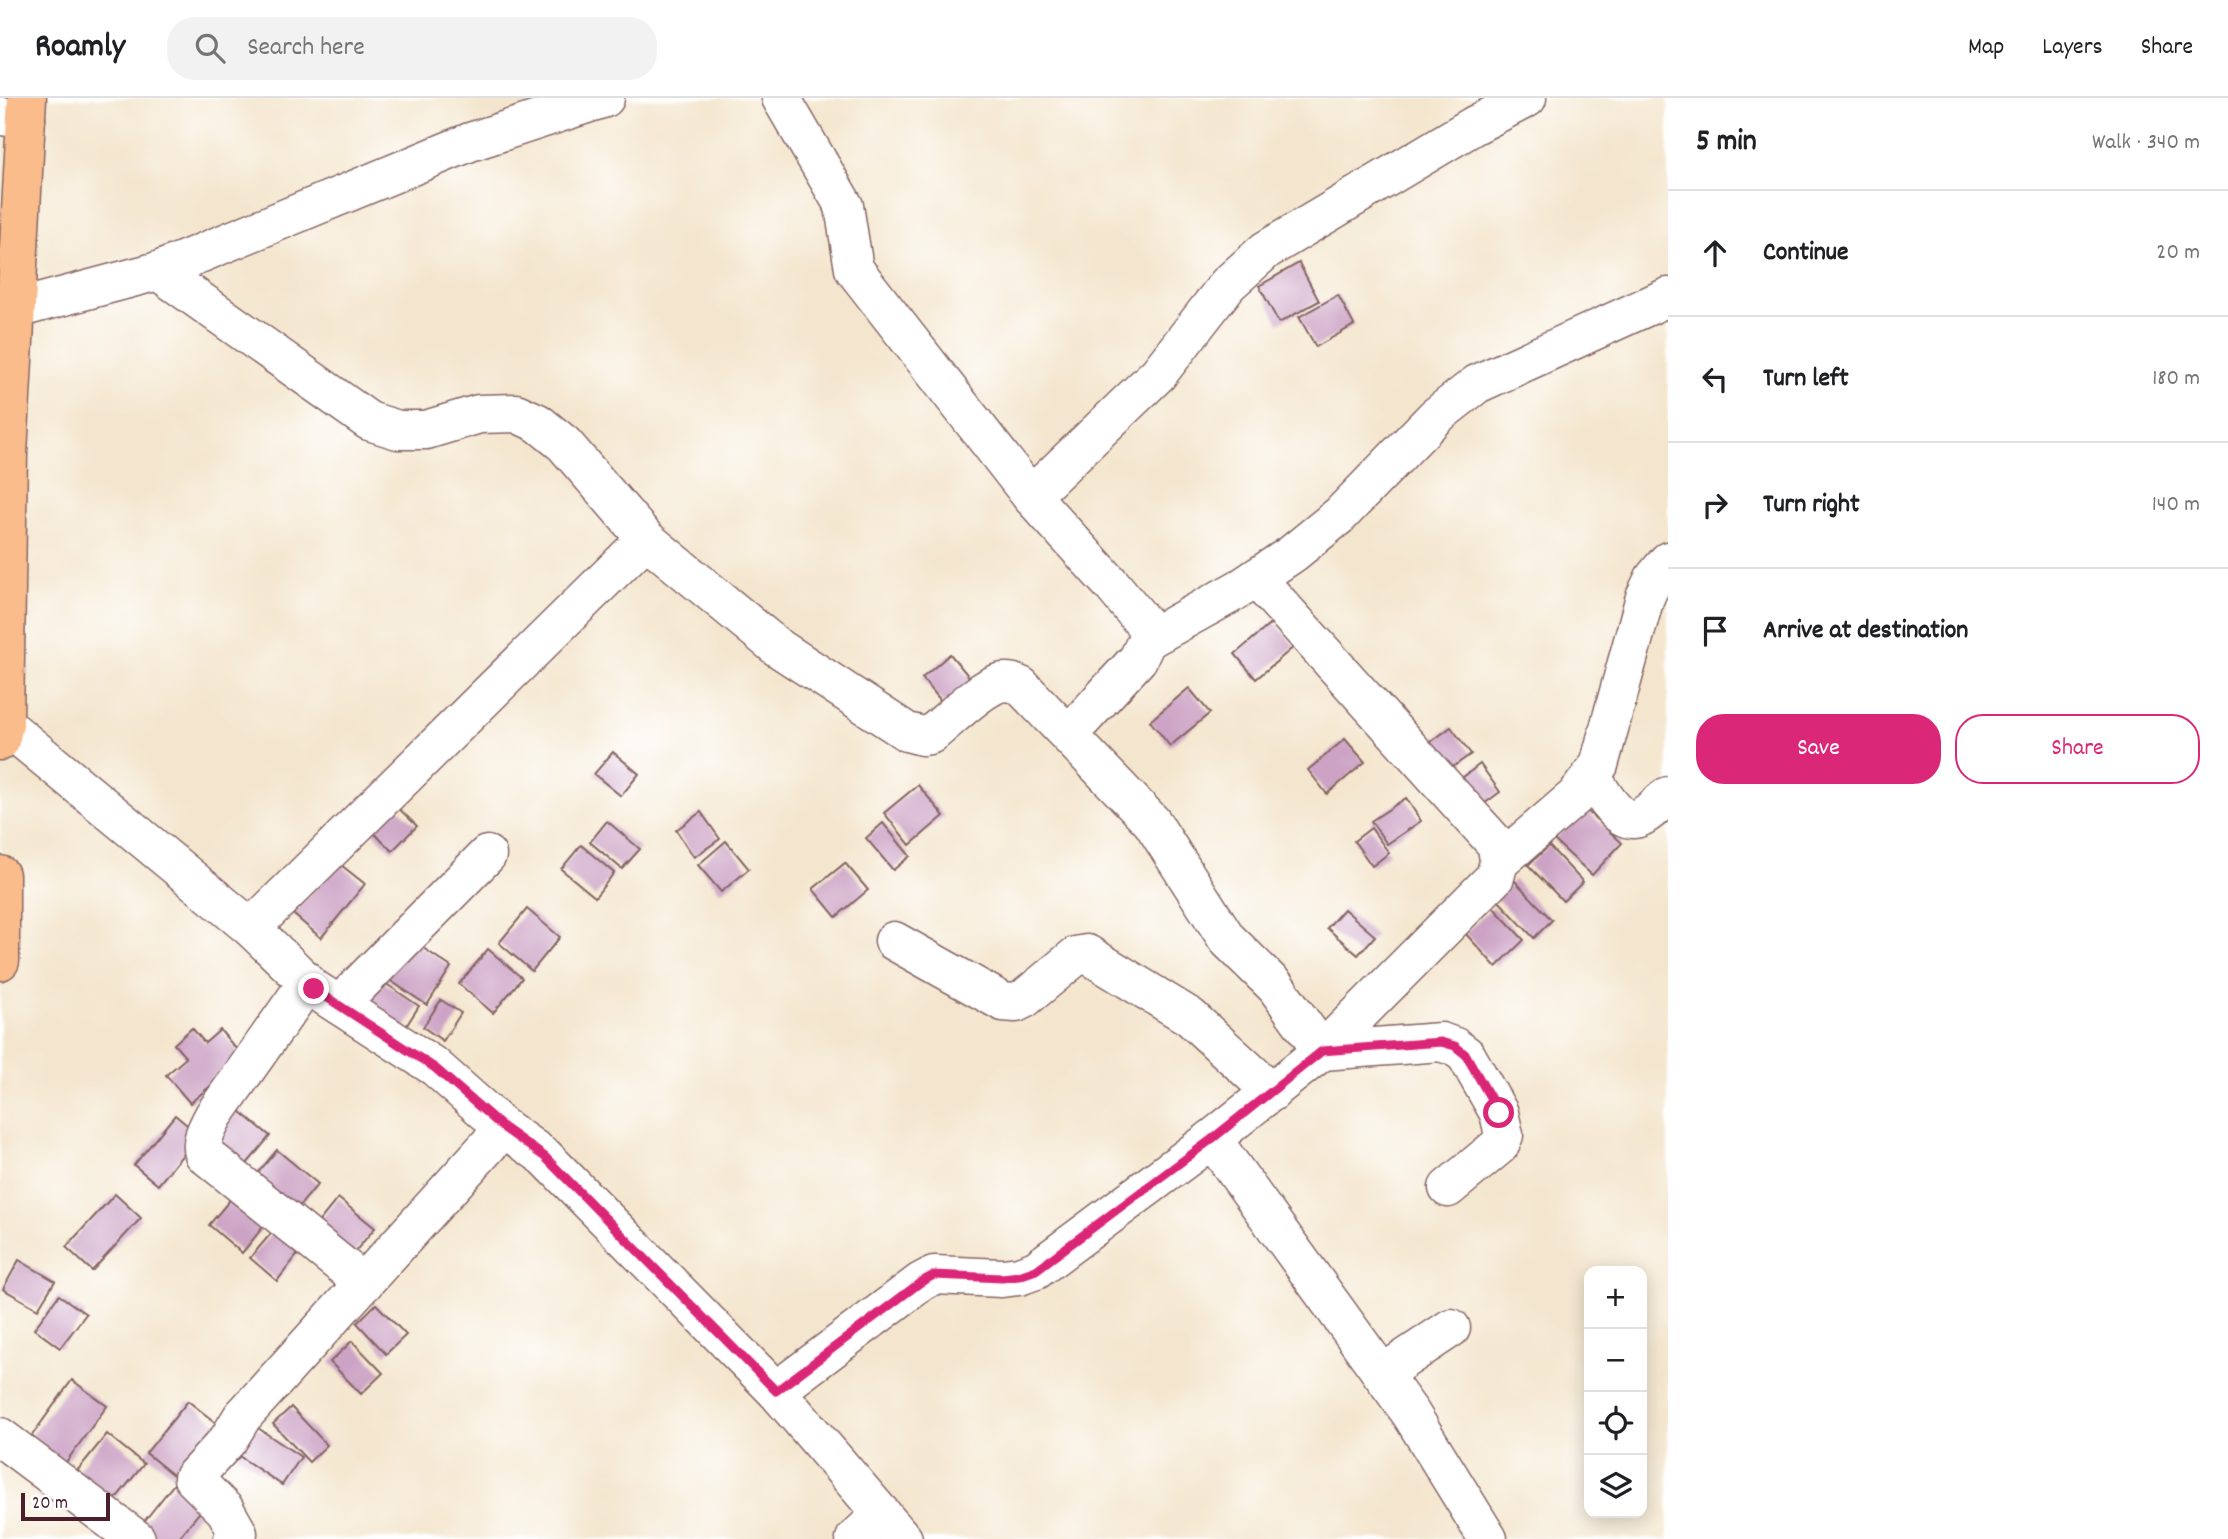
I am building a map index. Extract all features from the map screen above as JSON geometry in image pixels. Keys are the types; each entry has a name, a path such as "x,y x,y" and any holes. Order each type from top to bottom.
{"main road":[{"path":"2,732 8,314 18,111"},
{"path":"0,875 0,961"}],"street":[{"path":"8,314 158,271 470,142 605,98"},
{"path":"781,98 844,206 854,269 1031,496 1112,584 1147,627 1147,640 1138,659 1069,734"},
{"path":"1031,496 1158,374 1228,284 1266,250 1462,133 1527,98"},
{"path":"158,271 369,421 398,430 426,430 480,414 516,413 538,423 564,444 646,539 777,647 907,732 930,735 987,689 999,683 1012,682 1021,686 1152,822 1227,939 1276,988 1322,1051"},
{"path":"1147,640 1256,578 1292,554 1340,515 1435,417 1477,384 1668,297"},
{"path":"251,928 646,539"},
{"path":"1499,863 1576,796 1592,778 1605,747 1644,597 1654,578 1668,561"},
{"path":"776,1391 934,1275 1002,1278 1036,1270 1212,1139 1322,1051 1495,877 1499,863 1497,845 1256,578"},
{"path":"2,732 251,928 307,983 435,1068 504,1128 545,1157 776,1391 880,1531"},
{"path":"1592,778 1619,816 1629,820 1640,817 1668,796"},
{"path":"339,1005 488,855"},
{"path":"894,941 1003,1002 1016,1003 1076,956 1087,954 1190,1017 1272,1091"},
{"path":"307,983 214,1115 205,1132 202,1146 204,1154 363,1283"},
{"path":"1322,1051 1441,1042 1455,1046 1466,1055 1499,1113 1504,1135 1500,1146 1448,1188"},
{"path":"233,1539 238,1533 225,1510 193,1478 228,1440 243,1418 504,1128"},
{"path":"1212,1139 1411,1414 1488,1539"},
{"path":"1382,1374 1451,1328"},
{"path":"0,1437 136,1539"}],"building":[{"path":"1299,263 1319,301 1279,323 1259,286"},
{"path":"1338,295 1354,325 1316,347 1299,317"},
{"path":"1274,621 1295,646 1256,679 1235,654"},
{"path":"950,654 975,684 947,708 922,678"},
{"path":"1189,688 1210,713 1170,746 1150,721"},
{"path":"1451,727 1471,754 1440,776 1420,750"},
{"path":"1345,739 1365,762 1327,794 1308,770"},
{"path":"613,752 639,774 621,796 594,774"},
{"path":"1480,764 1500,792 1473,812 1453,785"},
{"path":"918,785 944,816 910,845 884,813"},
{"path":"1406,798 1421,821 1387,844 1371,821"},
{"path":"391,801 417,826 392,851 366,825"},
{"path":"1584,808 1622,843 1592,875 1554,840"},
{"path":"701,812 720,839 694,857 676,830"},
{"path":"607,821 640,849 622,869 590,842"},
{"path":"883,823 910,856 893,870 866,838"},
{"path":"1371,828 1389,853 1372,866 1354,841"},
{"path":"726,841 749,869 721,892 698,865"},
{"path":"581,845 614,873 595,897 561,869"},
{"path":"1549,846 1583,882 1563,901 1528,865"},
{"path":"336,861 365,884 321,938 293,914"},
{"path":"845,863 868,890 836,917 813,889"},
{"path":"1514,880 1552,920 1534,938 1496,898"},
{"path":"1493,907 1524,940 1496,967 1465,933"},
{"path":"527,909 560,937 532,971 499,943"},
{"path":"1344,909 1375,936 1358,955 1327,928"},
{"path":"410,939 451,967 427,1005 385,977"},
{"path":"488,949 522,978 493,1013 459,984"},
{"path":"379,979 419,1006 398,1039 357,1012"},
{"path":"441,1000 461,1013 443,1041 423,1027"},
{"path":"192,1028 205,1043 220,1030 244,1058 190,1103 166,1075 186,1058 174,1044"},
{"path":"235,1107 270,1136 242,1170 207,1142"},
{"path":"175,1115 199,1135 158,1185 134,1165"},
{"path":"277,1150 318,1184 292,1215 251,1181"},
{"path":"239,1189 272,1216 242,1253 209,1225"},
{"path":"115,1194 141,1218 92,1271 66,1247"},
{"path":"338,1198 375,1228 348,1260 312,1230"},
{"path":"279,1224 305,1245 277,1281 250,1258"},
{"path":"19,1260 55,1281 38,1309 3,1289"},
{"path":"59,1295 86,1314 60,1348 34,1329"},
{"path":"376,1304 406,1335 386,1354 357,1323"},
{"path":"352,1341 383,1373 361,1394 330,1362"},
{"path":"72,1380 107,1406 63,1466 28,1441"},
{"path":"188,1401 221,1427 178,1479 146,1453"},
{"path":"291,1407 327,1445 309,1462 273,1424"},
{"path":"255,1426 301,1457 282,1485 236,1454"},
{"path":"107,1434 144,1464 109,1507 72,1477"},
{"path":"178,1479 207,1503 178,1539 150,1539 138,1529"}],"route":[{"path":"314,989 435,1068 504,1128 545,1157 776,1391 934,1275 1002,1278 1036,1270 1212,1139 1322,1051 1441,1042 1455,1046 1466,1055 1499,1113"}]}
